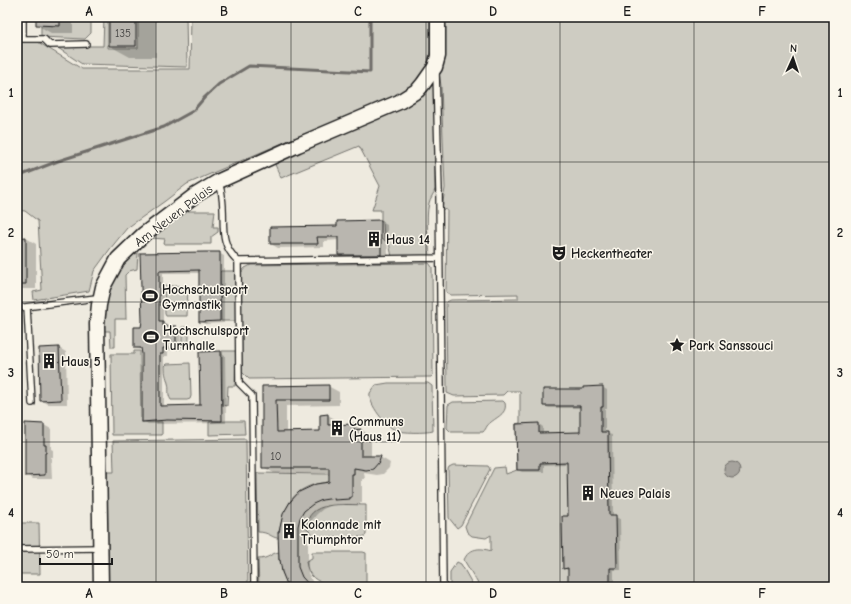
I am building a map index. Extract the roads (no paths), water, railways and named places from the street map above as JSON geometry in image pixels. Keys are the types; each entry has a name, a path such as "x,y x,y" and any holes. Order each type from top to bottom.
{"street":[{"name":"Am Neuen Palais","path":"101,587 97,324 100,296 103,287 118,259 144,234 167,216 194,196 218,181 399,102 418,90 435,67 438,56 438,17"}],"lane":[{"path":"23,17 20,39 44,39 50,44 86,44"},
{"path":"435,67 437,88 440,258 443,587"},
{"path":"218,181 222,197 224,235 227,247 230,254 238,261 440,258"},
{"path":"238,261 239,383 252,396 254,587"},
{"path":"17,308 96,298 100,296"},
{"path":"27,307 32,403"},
{"path":"17,549 101,548"}],"waterway":[{"path":"17,177 58,161 164,127 193,111 219,84 249,66 370,72 370,17"}],"place":[{"name":"Haus 14","path":"374,239"},
{"name":"Heckentheater","path":"559,253"},
{"name":"Hochschulsport Gymnastik","path":"150,296"},
{"name":"Hochschulsport Turnhalle","path":"151,337"},
{"name":"Park Sanssouci","path":"677,345"},
{"name":"Haus 5","path":"49,361"},
{"name":"Communs (Haus 11)","path":"337,428"},
{"name":"Neues Palais","path":"588,493"},
{"name":"Kolonnade mit Triumphtor","path":"289,531"}]}
